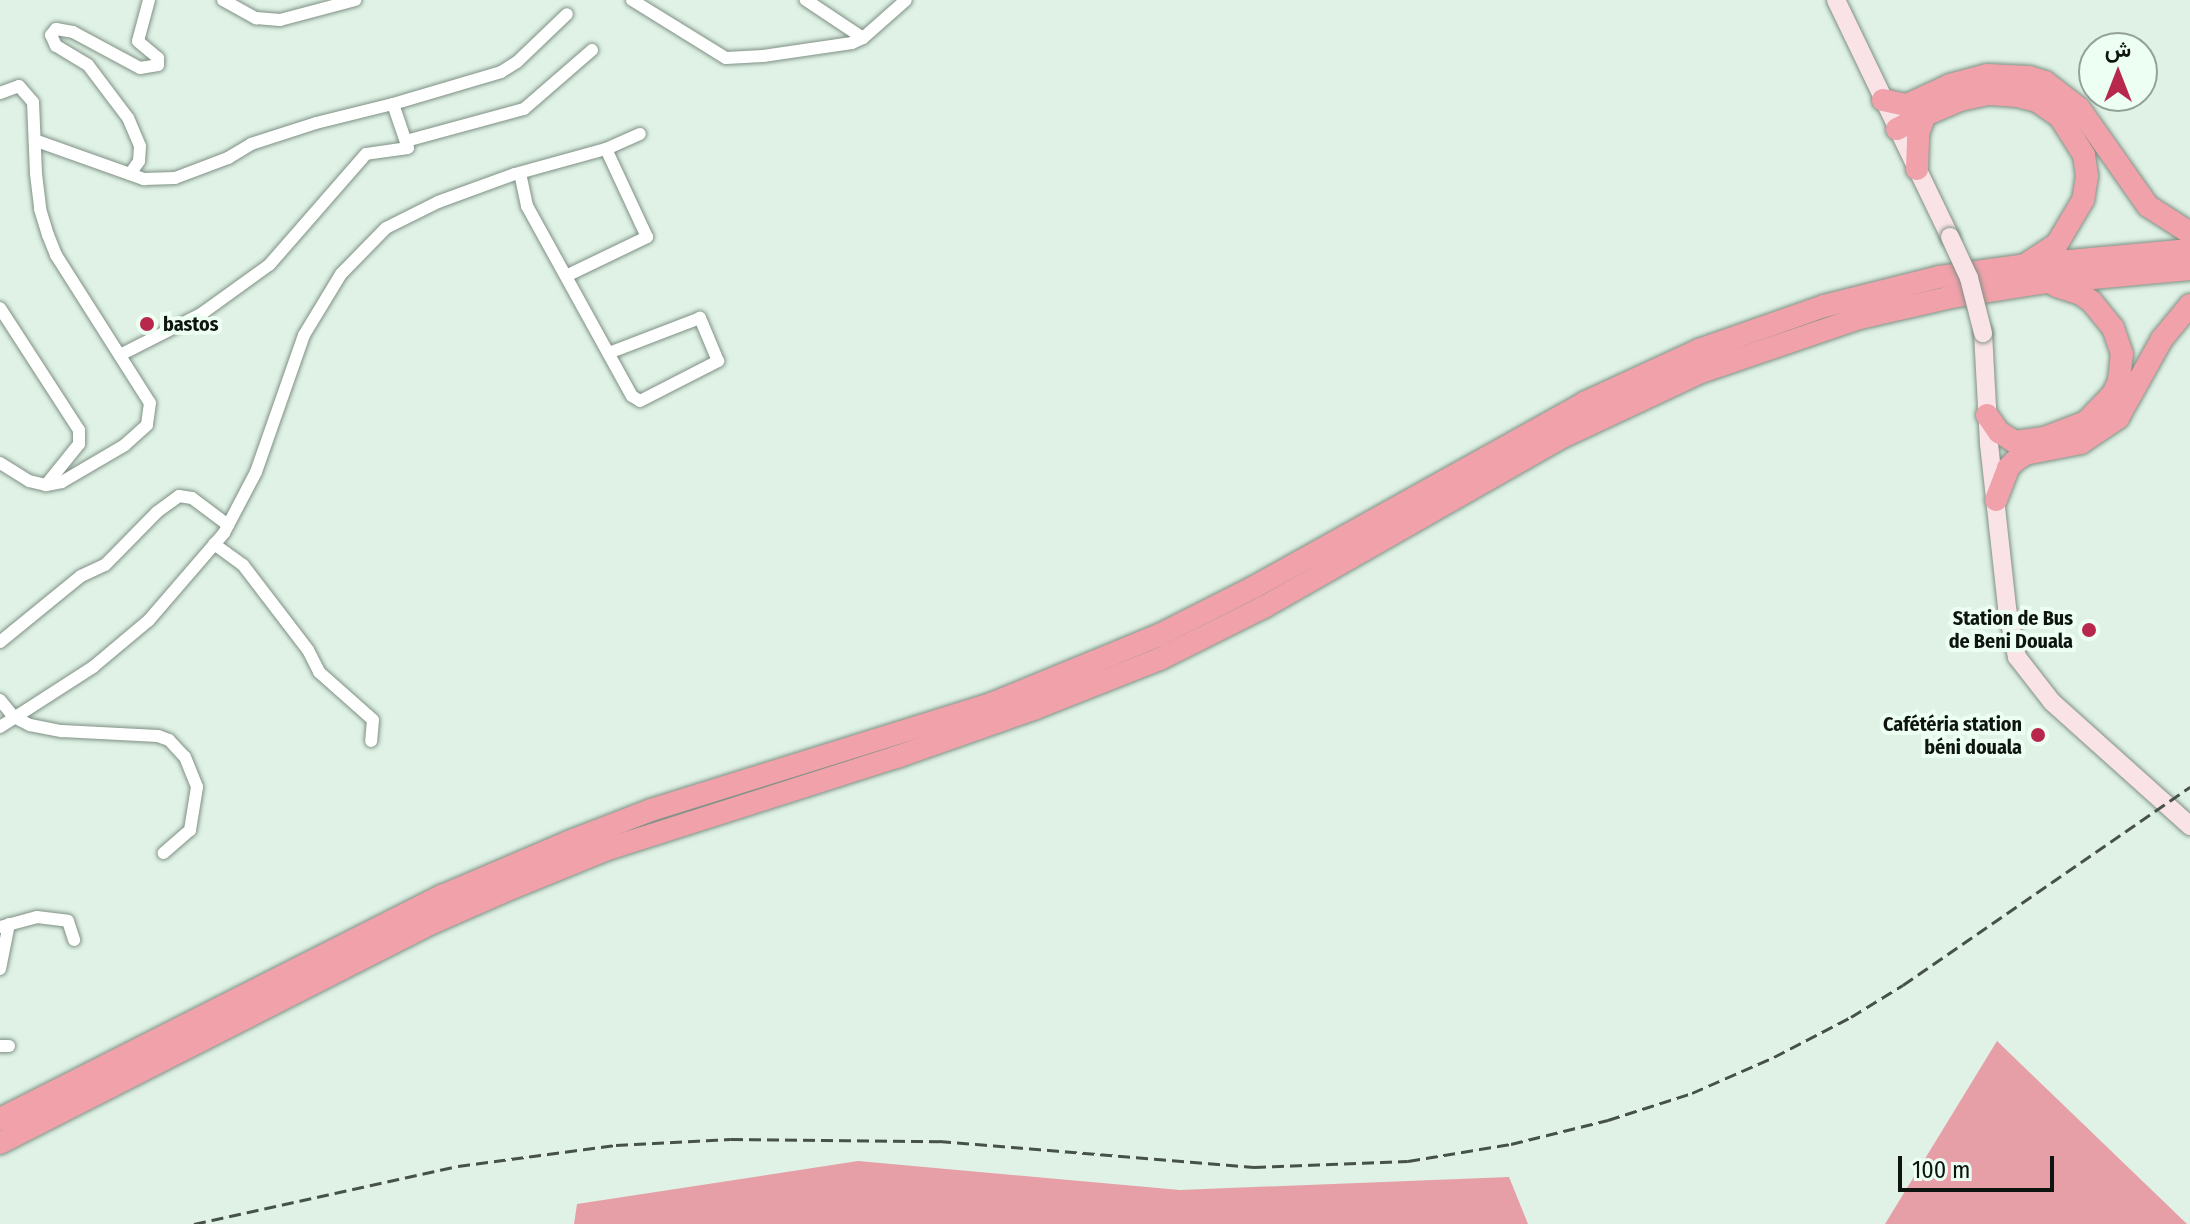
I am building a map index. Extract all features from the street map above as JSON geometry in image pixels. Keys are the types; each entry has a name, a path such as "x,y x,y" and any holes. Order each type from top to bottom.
{"highway":[{"path":"1901,112 1950,85 1987,75 2029,77 2045,82 2079,108 2148,206 2190,233"},
{"path":"1901,112 1989,94 2018,96 2037,101 2060,117 2073,133 2084,155 2087,176 2083,200 2057,244 2025,265"},
{"path":"1901,112 1918,134 1917,169"},
{"path":"0,1119 444,895 568,842 666,806 991,704 1159,635 1254,587 1584,403 1939,277 2025,265 2190,250"},
{"path":"1827,316 2039,283 2190,269"},
{"path":"1996,500 2008,468 2020,448 2086,422 2113,394 2122,367 2119,341 2104,314 2081,294 2039,283"},
{"path":"1990,451 2081,443 2108,428 2127,404 2173,323 2190,305"},
{"path":"0,1143 430,924 507,890 605,850 912,752 1160,659 1264,607 1558,439 1761,338"},
{"path":"1987,415 1999,432 2020,448"}],"main road":[{"path":"1836,0 1901,112 1917,169 1969,278 1983,333 1990,451 2010,630 2022,667 2052,702 2190,826"}],"street":[{"path":"130,174 139,161 140,146 128,118 88,65 56,46 51,35 56,29 73,32 140,68 158,65 158,58 138,41 149,0"},
{"path":"223,0 256,18 280,20 355,0"},
{"path":"632,0 726,58 852,43 863,38 906,0"},
{"path":"806,0 863,38"},
{"path":"37,141 144,179 175,178 228,158 264,140 501,72 517,62 567,14"},
{"path":"406,141 524,109 592,50"},
{"path":"0,93 12,86 26,91 33,102 40,209 48,235 56,255 150,403 147,425 125,445 77,476 46,485 29,481 0,463"},
{"path":"120,355 201,314 269,265 366,154 408,148 393,104"},
{"path":"0,727 93,667 149,620 214,544 228,525 256,472 304,335 341,274 386,228 438,202 520,173 606,149 640,134"},
{"path":"566,276 647,237 606,149"},
{"path":"520,173 527,206 632,396 640,401 718,361 700,318 609,353"},
{"path":"0,308 79,430 75,450 46,485"},
{"path":"0,642 81,576 105,565 157,512 179,496 192,498 228,525"},
{"path":"214,544 243,565 308,650 319,672 373,720 371,741"},
{"path":"0,700 14,717 30,725 62,731 158,736 169,740 185,757 197,787 190,830 164,853"},
{"path":"0,969 4,926 37,917 68,921 74,940"}],"shaded area":[{"path":"1997,1041 2187,1224 1885,1224"},
{"path":"858,1161 1180,1190 1509,1177 1528,1224 574,1224 577,1204"}],"railway":[{"path":"194,1224 458,1166 616,1145 731,1139 939,1141 1254,1167 1408,1161 1511,1144 1608,1120 1692,1093 1774,1057 1851,1017 1903,985 2190,787"}],"place":[{"name":"bastos","path":"147,324"},
{"name":"Station de Bus de Beni Douala","path":"2089,630"},
{"name":"Cafétéria station béni douala","path":"2038,735"}]}
